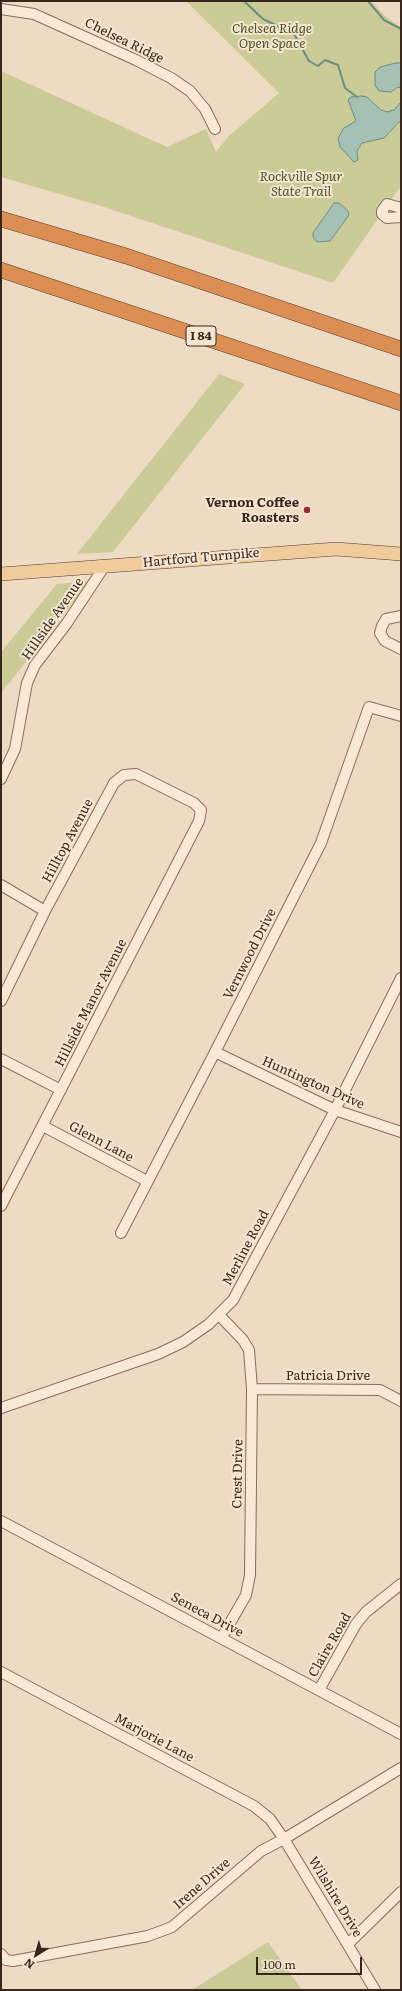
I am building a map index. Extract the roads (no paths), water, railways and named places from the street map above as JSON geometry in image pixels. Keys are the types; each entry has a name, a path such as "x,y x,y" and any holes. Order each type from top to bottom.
{"highway":[{"path":"1,219 133,259 401,349"},
{"name":"I 84","path":"1,270 401,403"}],"main road":[{"name":"Hartford Turnpike","path":"1,574 336,549 401,554"}],"street":[{"name":"Chelsea Ridge","path":"1,9 34,14 136,60 171,78 190,91 205,110 215,129"},
{"path":"401,208 387,204 382,211 382,214 387,218 401,217"},
{"name":"Hillside Avenue","path":"1,779 15,749 27,683 35,665 67,622 104,567"},
{"path":"401,616 386,619 380,633 385,641 401,649"},
{"name":"Vernwood Drive","path":"120,1233 215,1052 321,842 369,707 401,716"},
{"name":"Hilltop Avenue","path":"1,1001 45,911 114,783 124,775 136,774 194,803 201,810"},
{"name":"Hillside Manor Avenue","path":"1,1206 199,822 201,810"},
{"path":"1,885 45,911"},
{"name":"Merline Road","path":"1,1408 158,1354 183,1342 219,1315 233,1300 335,1110 401,978"},
{"name":"Huntington Drive","path":"215,1052 335,1110 401,1132"},
{"path":"1,1059 61,1090"},
{"name":"Glenn Lane","path":"43,1126 147,1181"},
{"name":"Crest Drive","path":"219,1315 243,1340 249,1350 252,1388 250,1575 246,1595 222,1638"},
{"name":"Patricia Drive","path":"252,1388 380,1390 401,1401"},
{"name":"Seneca Drive","path":"1,1521 401,1734"},
{"name":"Claire Road","path":"319,1690 356,1624 366,1612 401,1584"},
{"name":"Marjorie Lane","path":"1,1672 254,1806 270,1819 284,1839"},
{"name":"Irene Drive","path":"1,1954 6,1960 13,1961 148,1936 172,1927 261,1851 284,1839 401,1768"},
{"name":"Wilshire Drive","path":"284,1839 375,1990"},
{"path":"348,1944 401,1892"}],"waterway":[{"path":"244,1 263,19 294,34 309,61 318,66 325,60 338,65 345,88 357,97"},
{"path":"368,1 384,20 401,29"}],"place":[{"name":"Vernon Coffee Roasters","path":"307,510"}],"park label":[{"name":"Chelsea Ridge Open Space","path":"272,36"},
{"name":"Rockville Spur State Trail","path":"301,184"}]}
